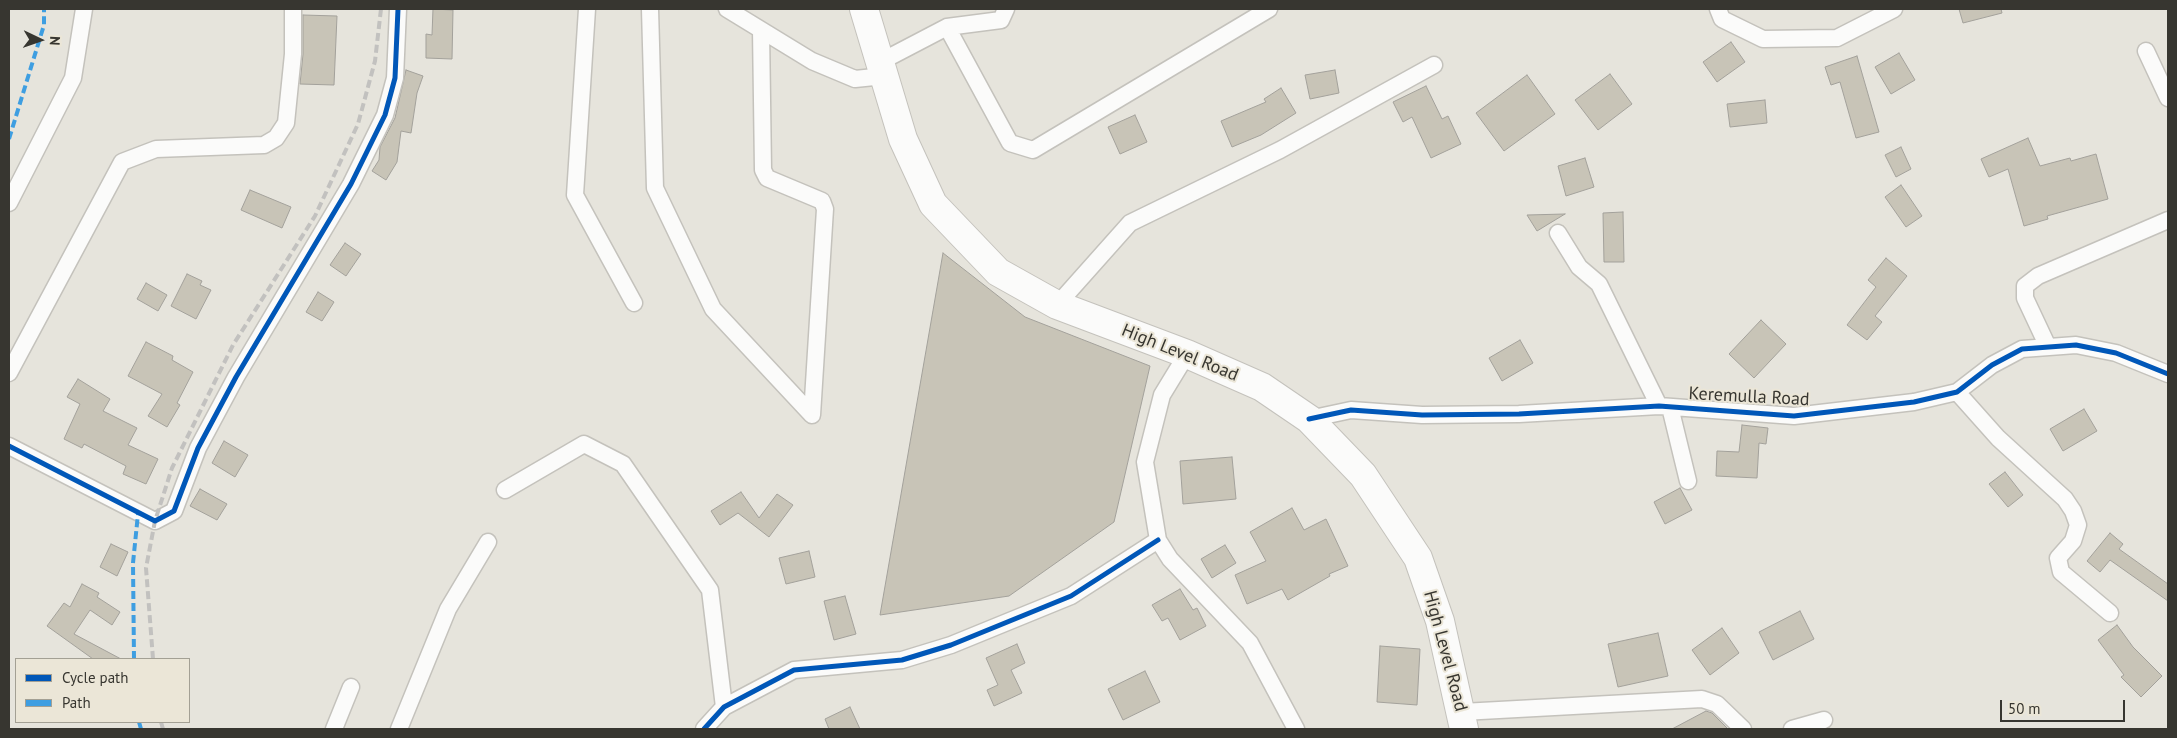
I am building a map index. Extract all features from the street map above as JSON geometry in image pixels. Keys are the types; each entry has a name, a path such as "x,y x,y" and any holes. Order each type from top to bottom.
{"highway":[{"name":"High Level Road","path":"864,9 903,139 933,204 998,272 1057,305 1186,354 1262,387 1309,419 1363,475 1418,558 1440,621 1463,721"}],"street":[{"path":"9,203 73,78 84,9"},
{"path":"9,373 122,162 156,149 264,145 276,138 286,123 293,54 293,9"},
{"path":"9,446 154,521 174,511 198,448 236,377 351,184 385,115 395,78 398,9"},
{"path":"587,9 575,195 634,303"},
{"path":"650,9 655,188 713,309 812,415 825,209 822,201 767,178 763,170 761,30"},
{"path":"727,9 812,61 855,79 882,69 947,27 1001,20 1006,9"},
{"path":"947,27 1010,144 1033,150 1270,9"},
{"path":"1718,9 1722,19 1763,39 1837,38 1894,9"},
{"path":"2146,51 2168,98"},
{"path":"1057,305 1130,223 1280,150 1434,65"},
{"path":"2048,347 2025,298 2025,286 2038,276 2168,220"},
{"path":"1558,232 1579,267 1599,284 1664,407 1688,481"},
{"name":"Keremulla Road","path":"1309,419 1351,410 1422,415 1519,414 1664,407 1794,416 1914,402 1957,392 1992,366 2022,349 2076,345 2116,354 2168,374"},
{"path":"1186,354 1162,395 1145,462 1158,540 1170,559 1250,643 1296,729"},
{"path":"1957,392 1998,438 2065,499 2073,510 2078,525 2073,541 2058,558 2061,572 2110,613"},
{"path":"505,490 584,444 623,464 710,590 724,707"},
{"path":"704,729 724,707 794,670 902,660 951,645 1071,596 1158,540"},
{"path":"399,729 448,609 488,542"},
{"path":"334,729 351,687"},
{"path":"1463,721 1702,699 1717,704 1743,729"},
{"path":"1792,729 1824,720"}],"building":[{"path":"433,9 453,10 452,59 426,58 426,34 432,35"},
{"path":"1959,9 2001,9 2002,13 1963,23"},
{"path":"303,15 337,16 334,85 300,84 303,54"},
{"path":"1731,42 1745,62 1717,82 1703,62"},
{"path":"1899,53 1915,80 1891,94 1875,67"},
{"path":"1857,56 1879,132 1856,138 1840,82 1831,85 1825,67"},
{"path":"406,70 423,76 417,93 411,133 401,131 397,162 386,180 372,171 379,160 380,147 395,118"},
{"path":"1335,70 1339,93 1310,99 1305,75"},
{"path":"1610,74 1632,104 1598,130 1575,100"},
{"path":"1527,75 1555,114 1504,151 1476,113"},
{"path":"1426,86 1442,119 1448,116 1461,144 1431,158 1412,117 1403,122 1393,102"},
{"path":"1281,88 1296,113 1261,135 1232,147 1221,121 1266,102 1264,99"},
{"path":"1765,100 1767,123 1730,127 1727,104"},
{"path":"1135,115 1147,142 1120,154 1108,127"},
{"path":"2028,138 2040,166 2070,158 2071,161 2096,154 2108,199 2047,216 2048,219 2024,226 2008,169 1989,177 1981,159"},
{"path":"1901,147 1911,169 1896,177 1885,155"},
{"path":"1585,158 1594,187 1566,196 1558,166"},
{"path":"1901,185 1922,216 1906,227 1885,197"},
{"path":"250,190 291,207 282,228 241,210"},
{"path":"1623,212 1624,262 1604,262 1603,213"},
{"path":"1565,214 1537,231 1527,215"},
{"path":"345,243 361,254 346,276 330,265"},
{"path":"943,253 1025,317 1150,366 1114,522 1009,596 880,615"},
{"path":"1886,258 1907,276 1875,316 1882,322 1867,340 1847,325 1876,287 1868,280"},
{"path":"187,274 202,281 200,285 211,290 196,319 171,306"},
{"path":"146,283 167,295 158,311 137,299"},
{"path":"318,292 334,302 322,321 306,312"},
{"path":"1761,320 1786,344 1754,378 1729,354"},
{"path":"1520,340 1533,363 1502,381 1489,358"},
{"path":"146,342 173,356 172,360 193,372 177,403 180,405 167,427 148,416 162,394 128,376"},
{"path":"78,379 110,399 103,411 137,428 128,445 158,459 146,484 123,474 126,466 84,444 82,448 64,439 80,404 67,397"},
{"path":"2084,409 2097,431 2063,451 2050,429"},
{"path":"1742,425 1768,428 1766,444 1759,443 1757,478 1716,476 1717,451 1739,452"},
{"path":"224,441 248,455 235,477 212,463"},
{"path":"1232,457 1236,499 1183,504 1180,461"},
{"path":"2005,472 2023,495 2008,507 1989,484"},
{"path":"1680,488 1692,510 1665,524 1654,502"},
{"path":"200,489 227,504 217,520 190,506"},
{"path":"741,492 759,518 777,494 793,505 769,537 738,513 720,525 711,511"},
{"path":"1292,508 1304,530 1326,519 1348,566 1329,574 1330,576 1288,600 1282,589 1247,604 1235,575 1266,561 1250,532"},
{"path":"2110,533 2123,544 2119,549 2168,584 2168,601 2110,560 2100,572 2087,561"},
{"path":"111,544 128,552 117,576 100,567"},
{"path":"1225,545 1236,563 1212,578 1201,559"},
{"path":"809,551 815,577 786,584 779,558"},
{"path":"82,584 99,593 97,597 120,612 112,625 90,610 74,634 119,658 92,658 47,626 64,603 70,607"},
{"path":"1180,589 1193,610 1197,608 1206,626 1180,640 1168,618 1162,621 1152,605"},
{"path":"845,596 856,634 834,640 824,601"},
{"path":"1800,611 1814,639 1773,660 1759,632"},
{"path":"2117,625 2133,647 2162,676 2141,697 2121,677 2124,675 2098,640"},
{"path":"1722,628 1739,653 1710,675 1692,650"},
{"path":"1658,633 1668,676 1618,687 1608,644"},
{"path":"1017,644 1025,663 1011,670 1022,693 994,706 987,690 998,685 986,658"},
{"path":"1380,646 1420,649 1417,705 1377,702"},
{"path":"1145,671 1160,702 1123,720 1108,689"},
{"path":"850,707 860,729 829,729 825,719"},
{"path":"1706,711 1712,713 1728,729 1672,729"}],"railway":[{"path":"153,658 146,568 155,521 172,468 233,345 315,216 358,124 375,61 381,9"},
{"path":"161,723 163,729"}],"marked path":[{"path":"9,139 44,25 44,9"},
{"path":"134,658 133,563 138,514"},
{"path":"139,723 141,729"}],"cycle path":[{"path":"9,446 155,521 174,511 198,448 236,377 351,184 385,115 395,78 398,9"},
{"path":"1309,419 1351,410 1422,415 1519,414 1659,406 1794,416 1914,402 1957,392 1992,365 2022,349 2076,345 2116,353 2168,374"},
{"path":"704,729 724,707 794,670 902,660 951,645 1071,596 1158,540"}]}
